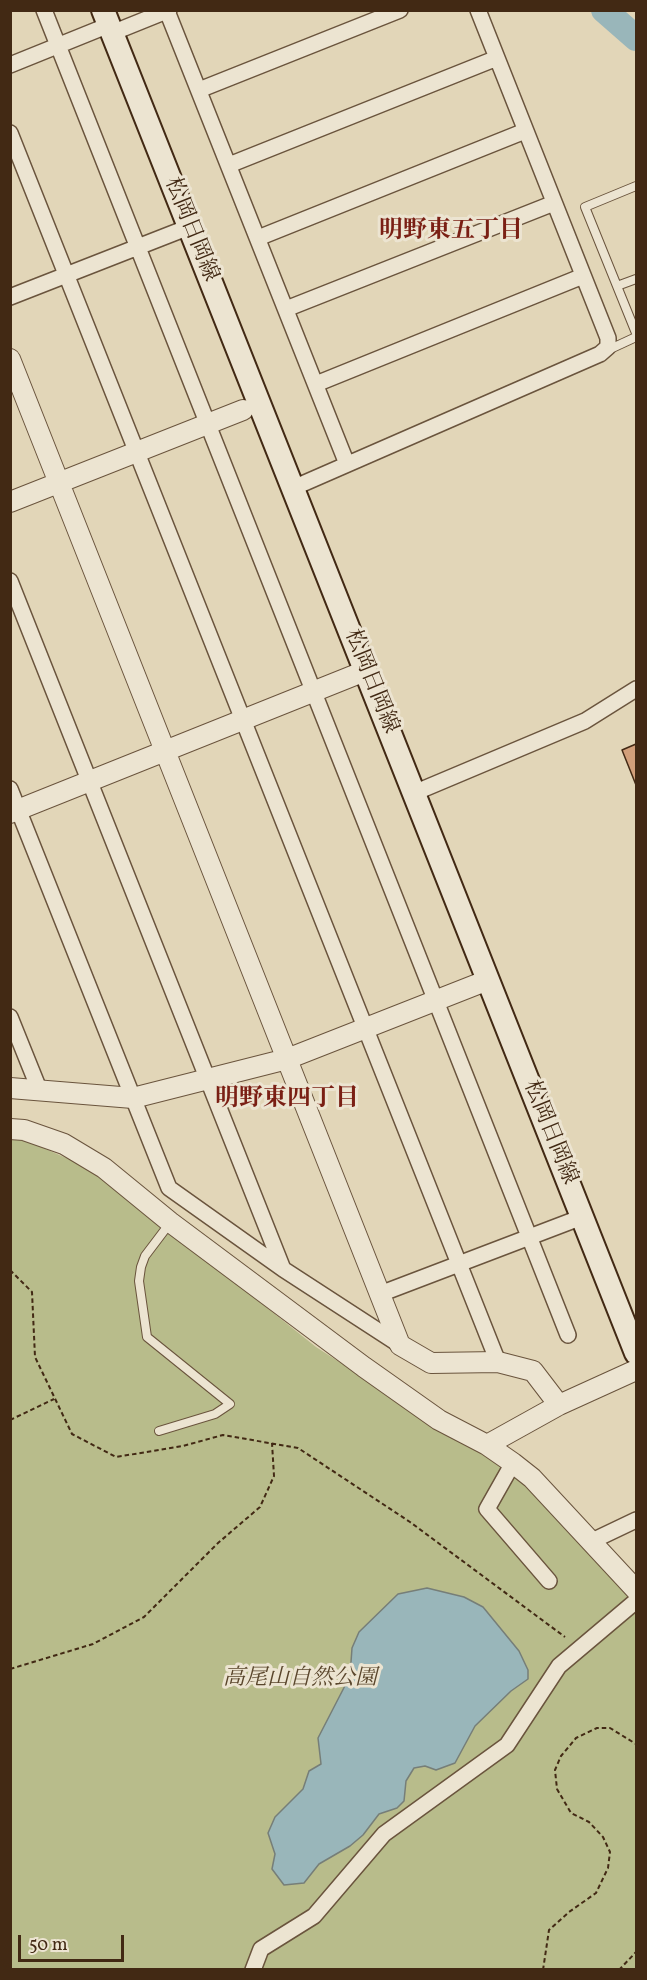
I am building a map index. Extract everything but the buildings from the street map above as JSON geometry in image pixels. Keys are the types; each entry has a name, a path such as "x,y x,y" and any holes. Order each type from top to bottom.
{"main road":[{"name":"松岡日岡線","path":"108,23 636,1353"}],"street":[{"path":"44,10 568,1335"},
{"path":"199,90 400,10"},
{"path":"293,488 600,354 608,347 608,339 478,10"},
{"path":"10,65 108,23 168,11 347,464"},
{"path":"229,165 497,58"},
{"path":"258,238 525,131"},
{"path":"10,133 498,1362"},
{"path":"286,309 554,203"},
{"path":"10,297 189,227"},
{"path":"316,384 583,276"},
{"path":"10,359 400,1345"},
{"path":"10,502 243,410"},
{"path":"10,581 283,1269"},
{"path":"14,811 365,671"},
{"path":"414,793 585,721 636,689"},
{"path":"10,789 14,811 169,1188 283,1269 431,1363 498,1362 532,1371 559,1405"},
{"path":"10,1088 133,1098 287,1059 488,980"},
{"path":"10,1017 39,1089"},
{"path":"10,1129 24,1130 64,1144 94,1162 170,1222 410,1400 513,1463 532,1478 636,1590"},
{"path":"380,1294 582,1217"},
{"path":"487,1445 559,1405 636,1370"},
{"path":"513,1463 487,1509 549,1581"},
{"path":"592,1541 636,1520"},
{"path":"254,1970 261,1948 315,1916 384,1834 507,1745 559,1666 636,1601"}],"lane":[{"path":"600,354 636,335 585,207 636,186"},
{"path":"617,286 636,279"},
{"path":"159,1431 215,1414 230,1404 147,1337 139,1281 141,1267 145,1256 170,1222"}],"path":[{"path":"10,1270 32,1292 35,1357 72,1434 116,1457 183,1446 223,1435 298,1448 410,1522 565,1637"},
{"path":"10,1419 55,1398"},
{"path":"10,1669 93,1644 144,1617 218,1543 260,1507 274,1476 272,1443"},
{"path":"543,1970 549,1930 596,1893 608,1868 610,1852 603,1837 589,1822 571,1813 556,1789 555,1770 576,1738 597,1728 610,1728 636,1744"},
{"path":"619,1970 636,1952"}],"green space":[{"name":"高尾山自然公園","path":"10,1138 25,1140 96,1171 316,1347 515,1475 627,1592 636,1597 636,1969 11,1969"}],"water":[{"path":"427,1588 464,1597 483,1607 519,1651 528,1670 528,1679 511,1691 475,1726 455,1763 436,1770 425,1766 414,1768 406,1781 404,1801 397,1808 379,1814 363,1835 350,1846 319,1864 304,1883 284,1885 272,1869 275,1854 268,1833 275,1817 303,1789 309,1771 321,1764 318,1738 350,1676 352,1648 359,1632 398,1594"}],"waterway":[{"path":"604,10 636,38"}],"district":[{"name":"明野東五丁目","path":"451,233"},
{"name":"明野東四丁目","path":"287,1101"}]}
